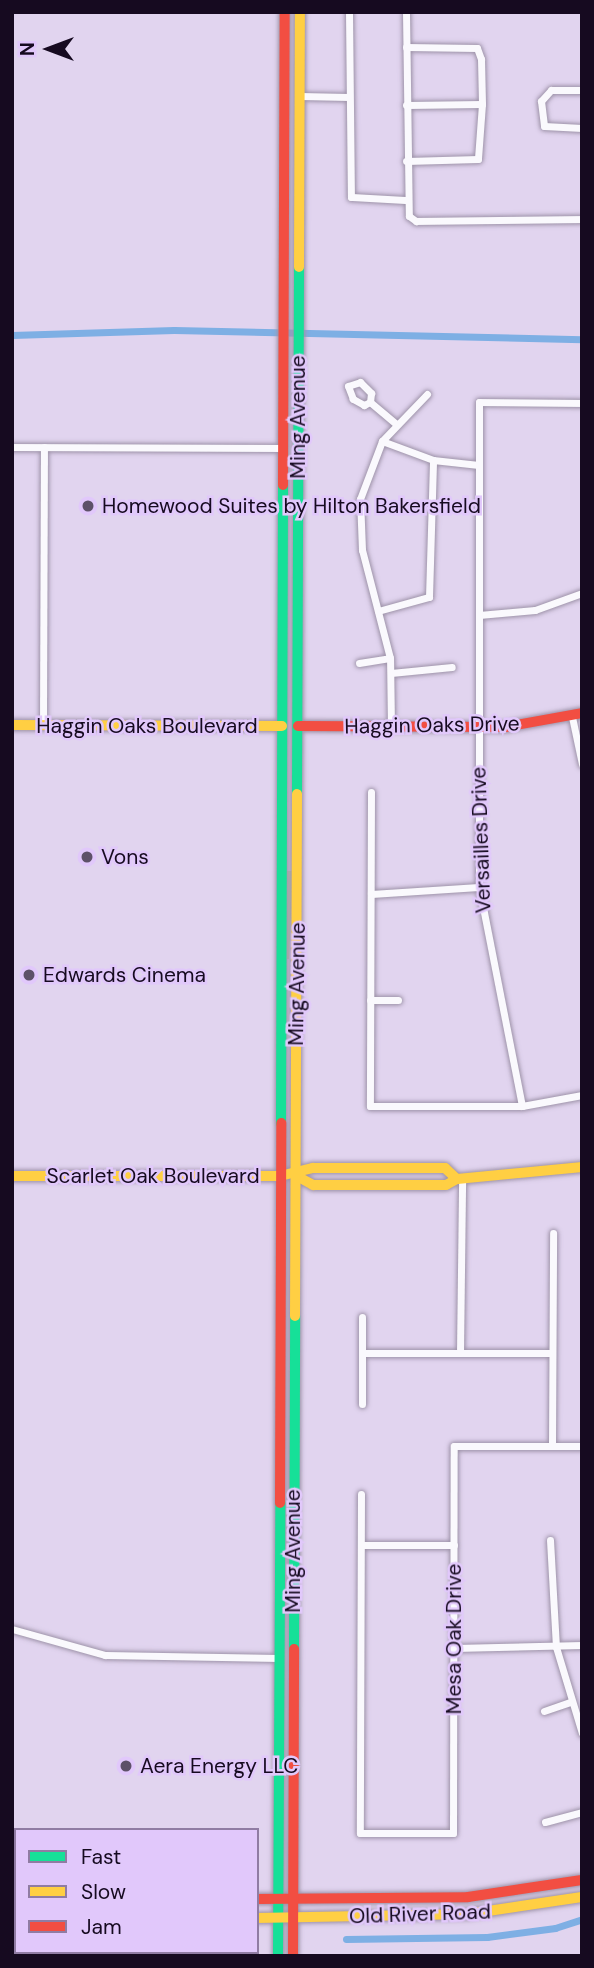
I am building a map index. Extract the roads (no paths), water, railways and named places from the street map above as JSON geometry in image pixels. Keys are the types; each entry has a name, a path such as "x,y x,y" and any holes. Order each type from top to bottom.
{"main road":[{"name":"Ming Avenue","path":"278,1956 285,12"},
{"name":"Ming Avenue","path":"293,1956 300,12"},
{"path":"283,448 292,459 298,507"},
{"name":"Haggin Oaks Drive","path":"298,726 478,727 525,725 577,715"},
{"name":"Haggin Oaks Boulevard","path":"12,725 282,726"},
{"name":"Scarlet Oak Boulevard","path":"295,1175 313,1185 446,1185 459,1179 582,1167"},
{"name":"Scarlet Oak Boulevard","path":"12,1176 281,1176 295,1175 313,1168 445,1168 459,1179"},
{"name":"Old River Road","path":"259,1899 468,1897 582,1880"},
{"name":"Old River Road","path":"259,1918 468,1914 582,1897"}],"street":[{"path":"349,12 351,197 406,200"},
{"path":"406,12 406,200 409,216 416,221 582,219"},
{"path":"406,47 477,48 481,59 482,104 478,159 406,161"},
{"path":"582,90 546,92 541,101 547,127 582,128"},
{"path":"300,96 349,97"},
{"path":"406,105 482,104"},
{"path":"391,726 390,658 362,550 359,517 368,469 382,441 395,423 427,394"},
{"path":"370,402 395,423"},
{"name":"Versailles Drive","path":"522,1106 479,887 479,402 582,403"},
{"path":"382,441 433,460 479,465"},
{"path":"12,447 283,448"},
{"path":"44,447 44,725"},
{"path":"378,611 429,597 433,460"},
{"path":"478,615 535,610 582,593"},
{"path":"359,663 390,658"},
{"path":"391,673 452,667"},
{"path":"577,715 582,764"},
{"name":"Haggin Oaks Drive","path":"282,726 298,726"},
{"path":"371,792 370,1106 522,1106 582,1095"},
{"path":"371,894 479,887"},
{"path":"370,1000 398,1000"},
{"path":"459,1179 460,1353"},
{"path":"553,1233 552,1446 582,1446"},
{"path":"362,1317 362,1404"},
{"path":"362,1353 552,1353"},
{"name":"Mesa Oak Drive","path":"361,1545 360,1833 453,1833 454,1446 552,1446"},
{"path":"361,1494 361,1545 454,1545"},
{"path":"550,1540 556,1647 570,1702 582,1733"},
{"path":"12,1629 105,1655 279,1658"},
{"path":"454,1648 582,1645"},
{"path":"544,1711 570,1702"},
{"path":"545,1822 582,1812"}],"waterway":[{"path":"12,335 174,330 582,339"},
{"path":"346,1939 487,1937 555,1928 582,1919"}],"place":[{"name":"Homewood Suites by Hilton Bakersfield","path":"88,506"},
{"name":"Vons","path":"87,857"},
{"name":"Edwards Cinema","path":"29,975"},
{"name":"Aera Energy LLC","path":"126,1766"}]}
